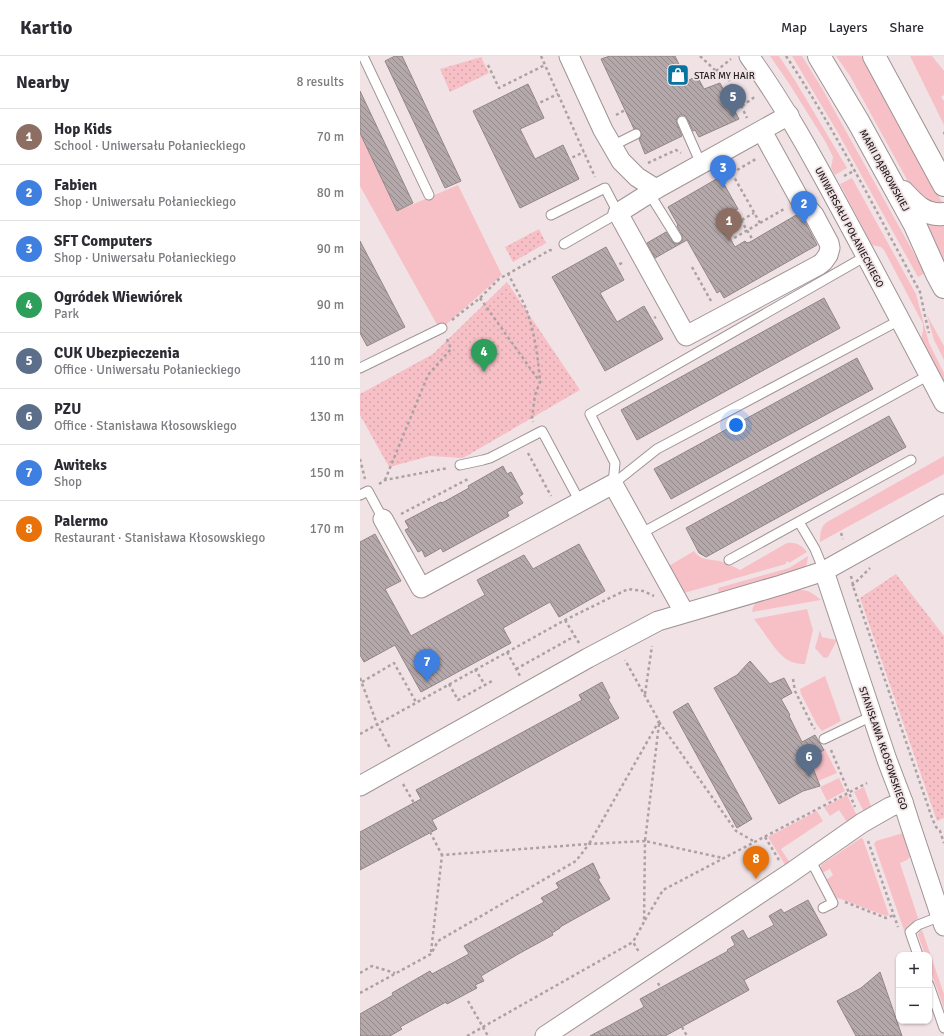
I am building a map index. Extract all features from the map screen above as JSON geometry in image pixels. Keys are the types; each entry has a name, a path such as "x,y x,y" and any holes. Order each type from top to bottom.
{"street":[{"path":"569,56 603,130 612,146 621,160 652,191"},
{"name":"UNIWERSAŁU POŁANIECKIEGO","path":"749,56 789,116 866,256 944,403"},
{"name":"MARII DĄBROWSKIEJ","path":"819,56 845,98 915,225 944,287"},
{"path":"874,56 944,184"},
{"path":"755,125 772,150 800,200 814,215 829,243 830,248 828,255 819,265 686,336 618,213 699,159 721,153 755,125 789,116"},
{"path":"885,171 919,208 929,213 944,214"},
{"path":"384,521 421,588 613,484 684,612"},
{"path":"360,786 588,658 658,621 824,571 944,504"},
{"name":"STANISŁAWA KŁOSOWSKIEGO","path":"824,571 942,921"},
{"path":"545,1036 790,874 862,823 890,807 903,802"}],"lane":[{"path":"363,56 429,195"},
{"path":"682,121 699,159"},
{"path":"612,146 636,134"},
{"path":"921,142 944,165"},
{"path":"551,215 605,188 618,213 564,244"},
{"path":"652,191 677,238"},
{"path":"613,484 615,463 590,414 866,256"},
{"path":"613,484 657,449 900,320"},
{"path":"360,368 442,328"},
{"path":"640,534 929,376"},
{"path":"460,465 490,458 542,431 580,502"},
{"path":"729,560 911,460"},
{"path":"364,493 384,521"},
{"path":"799,522 815,549 824,571"},
{"path":"824,739 872,716"},
{"path":"810,859 833,903 823,908"},
{"path":"917,952 910,932 918,925 942,921"},
{"path":"930,988 944,1028"}],"path":[{"path":"541,56 596,179"},
{"path":"700,56 728,80 755,125"},
{"path":"716,71 736,56"},
{"path":"786,56 834,135 920,292 930,335"},
{"path":"488,64 499,88 545,65"},
{"path":"535,105 558,94"},
{"path":"646,164 676,150 690,157 699,159"},
{"path":"732,173 772,150"},
{"path":"567,160 584,152"},
{"path":"721,153 760,223"},
{"path":"729,241 800,200"},
{"path":"721,232 754,213"},
{"path":"741,220 754,242"},
{"path":"614,268 625,261"},
{"path":"692,267 720,318"},
{"path":"460,465 385,480 428,375 451,349 442,328 480,298 499,279 512,270"},
{"path":"508,274 529,318 536,347 540,382 534,395 532,410 534,428"},
{"path":"480,298 540,382"},
{"path":"526,449 551,496"},
{"path":"360,459 364,493"},
{"path":"384,521 469,478"},
{"path":"850,573 854,589 932,818 936,827 940,831 944,843"},
{"path":"360,734 565,620 628,589 643,591 656,597"},
{"path":"565,620 581,646"},
{"path":"516,669 575,636"},
{"path":"644,695 652,647 651,641"},
{"path":"507,652 522,679"},
{"path":"622,656 659,722 736,831 755,842"},
{"path":"362,682 394,663 416,702"},
{"path":"475,669 485,685"},
{"path":"360,678 377,724 390,750"},
{"path":"449,684 458,700 492,681"},
{"path":"644,922 645,841 659,722"},
{"path":"360,993 431,954 438,941 576,861 589,844 659,722"},
{"path":"466,1036 633,942 663,890 867,782"},
{"path":"403,784 414,803"},
{"path":"862,823 898,929"},
{"path":"430,832 442,855 431,954"},
{"path":"765,837 784,870 790,874"},
{"path":"442,855 645,841 723,858"},
{"path":"886,918 894,915"},
{"path":"633,942 665,996"},
{"path":"360,973 372,966 396,973"},
{"path":"468,1000 488,1036"},
{"path":"682,1027 687,1036"}],"shaded area":[{"path":"770,56 779,56 847,168 835,175 831,168 833,157 825,141"},
{"path":"792,56 802,56 823,90 925,273 918,277 838,133"},
{"path":"836,56 861,56 942,202 941,204 929,202 911,187 850,76"},
{"path":"910,56 932,56 944,71 944,95 941,97 944,101 944,125"},
{"path":"481,57 489,73 450,92 440,69"},
{"path":"360,133 397,211 458,185 502,275 440,330 360,186"},
{"path":"852,178 916,294 929,343 944,373 944,384 921,340 923,324 884,250 881,247 872,245 840,184"},
{"path":"918,218 944,222 944,266"},
{"path":"539,229 546,243 513,262 505,247"},
{"path":"507,282 580,390 463,458 430,456 389,467 360,415 360,394 433,354"},
{"path":"927,315 944,346 944,360 934,340"},
{"path":"944,456 944,474 820,542 820,533 827,522"},
{"path":"787,543 798,544 807,552 789,563 788,561 786,562 786,564 684,593 667,567 694,551 703,558 720,561 740,570"},
{"path":"808,556 806,566 793,572 719,594 718,588 789,568"},
{"path":"896,574 944,636 944,818 937,821 860,598"},
{"path":"796,590 810,592 821,600 752,612 757,601"},
{"path":"807,609 813,630 805,664 791,661 782,656 754,619"},
{"path":"820,630 822,637 837,640 828,657 824,658 815,648"},
{"path":"825,676 841,721 822,731 817,725 801,694 800,689"},
{"path":"825,749 837,773 818,781 809,758"},
{"path":"839,778 845,791 827,801 820,787"},
{"path":"864,787 872,809 865,814 854,792"},
{"path":"847,795 858,818 847,822 839,810 830,816 824,807"},
{"path":"817,811 823,821 781,849 790,863 787,868 768,837"},
{"path":"903,833 910,857 900,863 918,918 904,930 874,844 876,841"},
{"path":"861,838 863,839 889,915 886,916 835,897 826,880 833,875 830,869 822,873 821,865"},
{"path":"922,930 930,952 924,952 918,935"},
{"path":"932,959 944,994 944,1009 932,975"}],"building":[{"path":"395,56 402,56 461,181 445,188 385,61"},
{"path":"610,56 675,56 687,81 697,76 704,89 720,83 739,119 699,137 695,130 693,131 686,116 680,115 676,121 682,136 645,154 639,139 641,137 641,132 639,129 634,129 601,59"},
{"path":"528,84 544,118 520,129 535,159 563,145 579,179 520,208 473,111"},
{"path":"360,91 413,203 397,211 360,133"},
{"path":"720,177 738,209 719,219 735,247 745,241 747,243 750,242 798,214 804,220 817,245 724,298 720,291 717,293 687,240 655,258 647,243 666,232 674,243 680,243 682,240 682,235 668,207"},
{"path":"360,241 405,327 367,346 360,333"},
{"path":"606,247 624,280 600,293 617,322 644,306 663,339 605,371 552,277"},
{"path":"824,298 840,328 637,440 621,410"},
{"path":"857,358 873,389 671,499 654,469"},
{"path":"889,416 906,447 706,557 699,553 686,528"},
{"path":"503,466 507,474 511,472 523,494 519,497 523,503 507,512 509,516 443,552 441,548 425,557 422,550 418,552 405,530 409,528 405,521 469,488 468,486"},
{"path":"375,534 401,581 385,589 411,636 485,595 477,580 524,555 533,569 579,544 605,591 559,617 550,602 503,628 511,643 421,692 395,645 364,662 360,655 360,542"},
{"path":"750,661 770,684 784,678 792,693 781,699 802,742 815,735 824,750 809,758 820,786 803,791 779,804 714,688 737,675"},
{"path":"602,682 610,698 608,699 619,718 432,820 437,829 360,870 360,832 421,799 416,790 582,700 579,695"},
{"path":"688,703 752,819 737,828 673,712"},
{"path":"593,863 600,878 598,879 610,899 560,927 552,933 553,935 481,976 484,981 475,985 477,988 447,1004 446,1002 400,1027 402,1029 390,1036 360,1036 360,1014 430,971 432,974 469,954 464,946 544,902 541,898 559,888 556,883"},
{"path":"808,900 827,935 744,980 749,990 665,1036 590,1036 644,1007 640,999 728,951 727,950 735,945 731,937 743,930 748,939 774,925 769,916 781,909 784,913"},
{"path":"880,972 896,1019 896,1024 898,1024 902,1036 856,1036 837,1001 861,988"}],"place":[{"name":"STAR MY HAIR","path":"678,75"},
{"name":"CUK Ubezpieczenia","path":"733,117"},
{"name":"SFT Computers","path":"723,188"},
{"name":"Fabien","path":"804,224"},
{"name":"Hop Kids","path":"729,241"},
{"name":"Ogródek Wiewiórek","path":"484,372"},
{"name":"Awiteks","path":"427,682"},
{"name":"PZU","path":"809,777"},
{"name":"Palermo","path":"756,879"}]}
